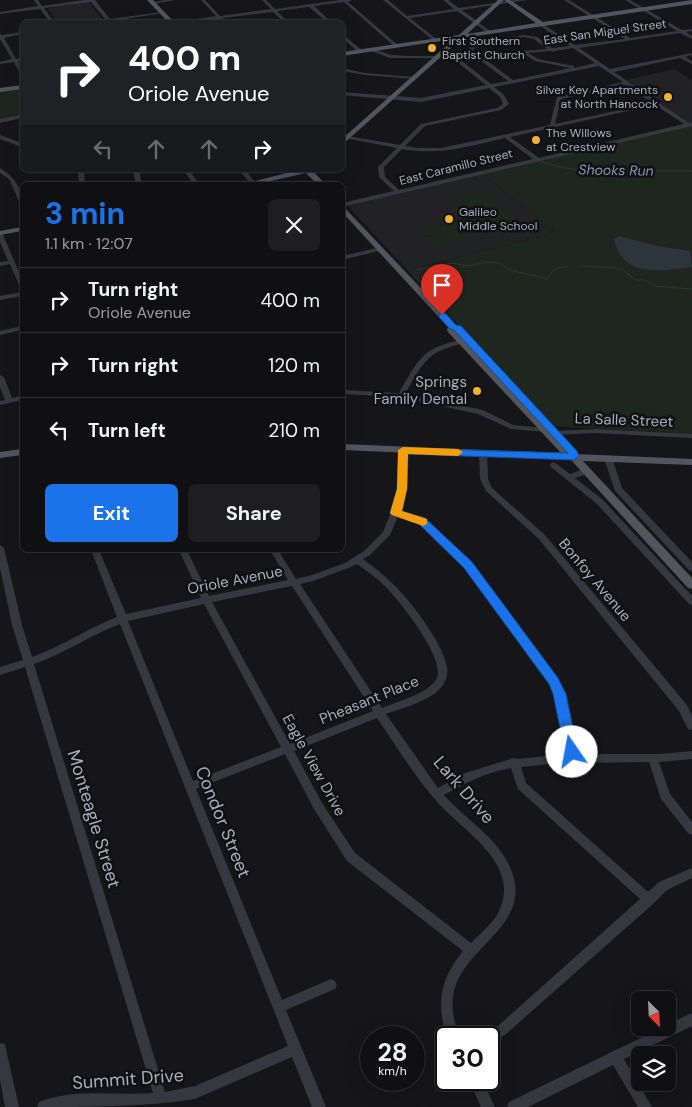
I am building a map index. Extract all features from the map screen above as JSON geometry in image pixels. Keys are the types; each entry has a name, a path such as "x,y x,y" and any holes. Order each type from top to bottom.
{"main road":[{"path":"151,1 169,20"},
{"path":"508,1 541,24"},
{"path":"345,54 691,1"},
{"path":"345,140 463,36 496,4"},
{"path":"445,38 455,42"},
{"path":"0,90 20,87"},
{"path":"257,182 300,172"},
{"path":"310,172 319,182"},
{"path":"345,209 453,327 452,330 466,341 555,432 587,471 692,585"},
{"path":"0,234 20,229"},
{"path":"466,341 544,430 565,452 574,456"},
{"path":"345,447 692,462"},
{"path":"0,455 20,452"}],"street":[{"path":"36,0 51,20"},
{"path":"0,13 92,0 108,20"},
{"path":"151,1 173,0"},
{"path":"204,0 222,20"},
{"path":"264,0 284,20"},
{"path":"202,20 310,5 326,1 347,0 397,46"},
{"path":"385,0 434,40"},
{"path":"445,0 488,32"},
{"path":"406,17 525,0"},
{"path":"566,0 628,39"},
{"path":"627,0 692,38"},
{"path":"310,5 327,20"},
{"path":"122,20 162,13"},
{"path":"541,24 690,124"},
{"name":"East San Miguel Street","path":"372,49 389,56 463,57 526,54 692,30"},
{"path":"20,33 0,36 20,68"},
{"path":"463,57 478,43 524,36 535,38 553,51"},
{"path":"345,38 360,51"},
{"path":"526,54 537,60 577,69"},
{"path":"610,71 692,54"},
{"path":"479,56 512,82"},
{"path":"680,56 692,63"},
{"path":"398,192 380,172 383,164 423,125 504,107 505,99 454,57"},
{"path":"0,63 20,59"},
{"path":"345,93 392,99 426,100 600,64"},
{"path":"345,70 370,75 414,78"},
{"path":"552,126 559,98 628,83"},
{"path":"350,136 422,151 442,150 657,103"},
{"path":"0,121 20,117"},
{"name":"East Caramillo Street","path":"345,205 537,158 690,124"},
{"path":"506,136 537,158"},
{"path":"0,137 20,144"},
{"path":"0,170 11,178 20,197"},
{"path":"244,172 252,182"},
{"path":"0,234 20,280"},
{"path":"345,257 381,249"},
{"path":"0,264 12,262"},
{"path":"0,298 20,294"},
{"path":"0,333 20,328"},
{"path":"401,395 425,355 435,348 466,341"},
{"path":"0,377 9,401"},
{"path":"345,392 401,395 480,412 511,427 544,430"},
{"path":"0,403 20,398"},
{"name":"La Salle Street","path":"555,432 595,431 692,436"},
{"name":"Oriole Avenue","path":"0,671 53,653 101,627 123,618 206,599 293,583 337,570 358,560 377,545 385,535 396,513 402,489 403,450"},
{"name":"Bonfoy Avenue","path":"483,453 484,479 489,489 541,536 683,708 692,726"},
{"path":"608,458 618,489 692,568"},
{"path":"554,465 600,502 692,602"},
{"path":"570,477 587,471"},
{"path":"396,513 422,520 468,565 554,682 559,694 573,760"},
{"name":"Monteagle Street","path":"0,548 17,625 161,1099"},
{"name":"Condor Street","path":"96,552 319,1107"},
{"name":"Eagle View Drive","path":"183,552 206,599 318,806 350,857 471,950"},
{"name":"Lark Drive","path":"275,552 293,583 437,794 490,848 502,864 508,877 509,891 507,906 503,916 471,950 453,973 447,988 447,1018 450,1026"},
{"name":"Pheasant Place","path":"190,787 380,713 433,690 444,675 437,653 400,597 385,581 358,560"},
{"path":"437,794 467,775 514,762 692,755"},
{"path":"652,757 665,796 692,830"},
{"path":"514,762 522,786 649,900"},
{"path":"500,1031 663,886 692,873"},
{"path":"279,1007 331,985"},
{"path":"519,1106 692,1019"},
{"name":"Summit Drive","path":"44,1107 70,1101 161,1099 195,1092 296,1048"},
{"path":"0,1049 12,1107"},
{"path":"615,1057 645,1107"},
{"path":"480,1091 488,1107"}],"shaded area":[{"path":"89,2 103,20 56,20 47,8"},
{"path":"675,69 692,81 692,122 689,123 626,80"},
{"path":"20,88 20,116 0,120 0,91"},
{"path":"692,125 692,434 552,426 408,271 543,236 554,231 482,173"},
{"name":"Galileo Middle School","path":"482,173 554,231 543,236 408,271 348,206"},
{"path":"465,185 483,189 506,206 516,217 520,226 511,233 500,235 479,228 445,198 447,191","holes":["462,188 470,188 484,193 497,203 515,219 515,226 506,231 497,232 488,230 471,219 450,198 451,192"]},
{"path":"481,192 513,220 485,226 454,197"},
{"path":"463,219 471,226 427,236 419,229"},
{"path":"457,230 468,241 431,249 420,239"},
{"path":"619,236 657,246 690,251 692,267 645,270 635,267 626,261 619,252 614,239"}],"waterway":[{"name":"Shooks Run","path":"542,162 579,170 616,172 692,171"},
{"name":"Shooks Run","path":"416,270 452,263 469,266 485,262 499,263 510,270 546,279 555,269 567,266"},
{"name":"Shooks Run","path":"581,266 620,268 636,280 645,280 655,286 692,289"}],"slow traffic":[{"path":"423,522 416,517 396,513 402,489 403,450 458,452"}],"place":[{"name":"First Southern Baptist Church","path":"432,48"},
{"name":"Silver Key Apartments at North Hancock","path":"668,97"},
{"name":"The Willows at Crestview","path":"536,140"},
{"name":"Galileo Middle School","path":"449,219"},
{"name":"Springs Family Dental","path":"477,391"}],"route":[{"path":"442,315 453,327 458,328 572,451 574,456 403,450 402,489 396,513 422,520 468,565 557,687 572,752"}]}
